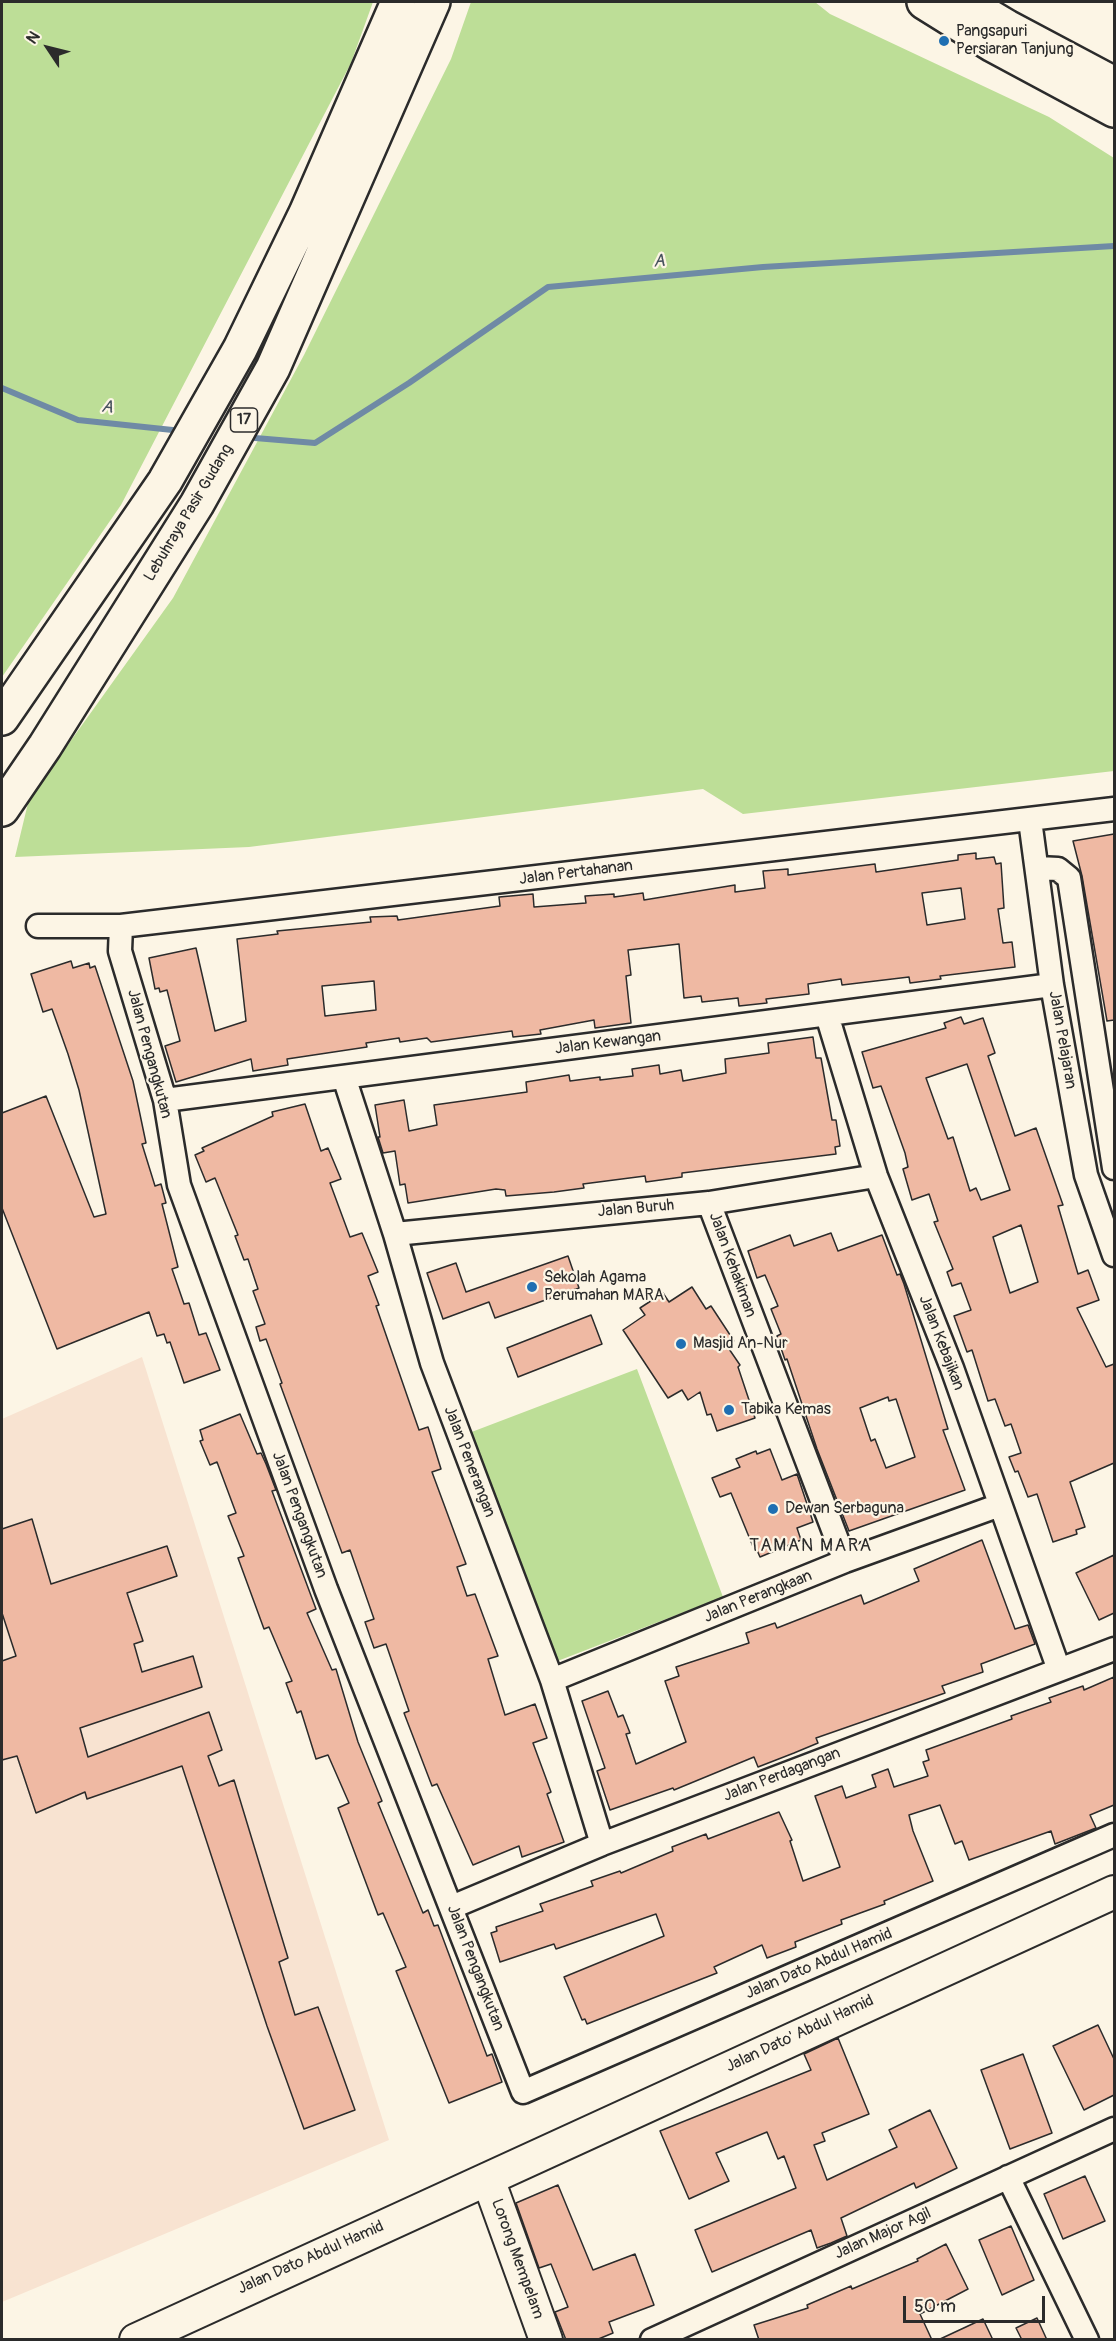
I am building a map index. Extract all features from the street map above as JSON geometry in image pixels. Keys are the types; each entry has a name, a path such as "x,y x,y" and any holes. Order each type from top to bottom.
{"main road":[{"name":"17","path":"2,718 165,481 240,349 306,213 398,2"},
{"name":"Lebuhraya Pasir Gudang","path":"2,809 45,747 196,504 273,368 433,2"},
{"path":"924,2 993,45 1114,110"},
{"path":"965,2 1114,84"}],"street":[{"name":"Jalan Pertahanan","path":"38,926 121,926 1114,809"},
{"name":"Jalan Pelajaran","path":"1030,820 1052,985 1086,1176 1114,1255"},
{"path":"1038,868 1058,869 1069,878 1114,1169 1086,1176"},
{"name":"Jalan Pengangkutan","path":"121,926 120,951 165,1100 179,1185 326,1589 523,2092"},
{"name":"Jalan Kewangan","path":"165,1100 1052,985"},
{"name":"Jalan Kebajikan","path":"827,1015 876,1176 952,1368 1059,1670"},
{"name":"Jalan Penerangan","path":"344,1077 395,1234 432,1363 552,1680 602,1844"},
{"name":"Jalan Buruh","path":"395,1234 709,1203 876,1176"},
{"name":"Jalan Kehakiman","path":"709,1203 845,1562"},
{"name":"Jalan Perangkaan","path":"552,1680 845,1562 1000,1505"},
{"name":"Jalan Perdagangan","path":"452,1908 602,1844 1114,1649"},
{"name":"Jalan Dato Abdul Hamid","path":"523,2092 1114,1835"},
{"name":"Jalan Dato' Abdul Hamid","path":"488,2179 1114,1892"},
{"name":"Jalan Major Agil","path":"652,2340 1114,2129"},
{"path":"1008,2178 1087,2340"},
{"name":"Jalan Dato Abdul Hamid","path":"136,2340 488,2179"},
{"name":"Lorong Mempelam","path":"488,2179 546,2340"}],"shaded area":[{"path":"142,1357 389,2140 2,2302 2,1419"}],"green space":[{"path":"2,2 373,2 351,63 121,505 2,677"},
{"path":"471,2 815,2 830,14 1049,117 1114,158 1114,771 743,814 703,789 249,847 15,857 29,799 173,598 304,355 451,59"},
{"path":"637,1369 723,1597 555,1662 469,1433"}],"building":[{"path":"1114,834 1114,1020 1107,1021 1082,876 1073,841"},
{"path":"976,853 976,859 994,857 996,864 1001,863 1004,908 998,909 1003,943 1012,942 1015,967 940,976 941,979 910,983 909,977 842,985 841,979 808,984 809,994 766,999 767,1003 739,1006 738,998 702,1002 701,996 684,998 679,944 628,950 631,975 626,976 631,1023 595,1028 594,1020 540,1030 541,1034 513,1037 512,1031 431,1042 427,1038 400,1042 399,1038 366,1043 367,1047 287,1059 288,1065 253,1071 251,1059 176,1082 165,1046 180,1041 167,990 160,992 159,988 155,989 149,958 196,948 215,1031 246,1021 237,939 278,934 277,931 371,922 370,917 397,916 398,920 500,906 499,897 533,894 534,907 586,903 585,896 614,894 614,897 643,893 644,900 735,885 735,892 765,888 763,871 788,869 788,875 875,864 876,872 958,860 958,855","holes":["961,888 965,919 927,925 922,893","374,981 376,1010 325,1016 322,986"]},
{"path":"71,961 73,968 89,963 90,968 95,966 133,1081 146,1143 142,1144 155,1186 161,1184 166,1203 162,1204 178,1267 172,1269 184,1304 189,1303 199,1335 206,1333 220,1370 184,1383 170,1342 167,1343 164,1334 157,1336 149,1312 57,1349 2,1208 2,1113 46,1096 94,1217 106,1214 79,1090 68,1054 52,1009 43,1012 31,974"},
{"path":"961,1017 964,1024 983,1018 995,1053 988,1056 1015,1136 1036,1128 1063,1205 1058,1206 1078,1274 1088,1270 1099,1300 1077,1308 1106,1367 1114,1364 1114,1463 1070,1482 1085,1527 1076,1530 1077,1534 1053,1542 1037,1494 1028,1497 1018,1471 1015,1472 1009,1457 1021,1453 1011,1424 1005,1426 995,1399 988,1401 972,1350 967,1352 954,1316 971,1310 961,1283 952,1286 947,1272 953,1269 934,1222 938,1221 929,1194 912,1200 903,1169 908,1167 905,1153 881,1086 873,1088 862,1052 946,1028 944,1023","holes":["967,1064 1010,1190 981,1200 976,1188 970,1191 953,1137 948,1139 926,1078","1021,1225 1038,1282 1010,1293 993,1237"]},
{"path":"813,1037 816,1058 821,1058 832,1120 836,1120 840,1146 835,1147 836,1154 682,1173 682,1177 646,1182 645,1176 583,1184 584,1188 506,1196 505,1190 496,1189 408,1203 405,1184 400,1185 395,1151 383,1153 378,1137 380,1137 375,1105 404,1100 409,1131 437,1125 434,1105 527,1092 526,1082 569,1075 570,1081 633,1076 632,1069 659,1065 660,1074 681,1070 683,1081 726,1073 725,1059 769,1053 768,1043"},
{"path":"305,1104 321,1151 328,1148 341,1179 330,1183 350,1237 362,1233 378,1272 368,1276 379,1305 376,1306 419,1430 428,1427 441,1469 432,1472 466,1564 457,1567 467,1596 475,1594 498,1656 488,1659 505,1715 535,1704 547,1738 533,1743 551,1792 547,1794 564,1842 522,1857 519,1846 473,1865 437,1784 432,1786 404,1713 409,1711 386,1644 374,1648 365,1622 374,1619 350,1550 342,1553 280,1384 282,1383 266,1339 260,1341 256,1327 265,1324 253,1291 258,1289 248,1259 244,1260 235,1236 238,1235 215,1178 206,1182 195,1155 204,1151 202,1148 273,1116 272,1112"},
{"path":"831,1233 838,1251 882,1235 897,1275 900,1274 904,1284 948,1429 943,1430 965,1490 849,1531 777,1336 781,1334 771,1309 778,1306 765,1275 757,1278 748,1251 790,1235 794,1246","holes":["888,1397 889,1401 896,1399 915,1457 886,1468 875,1439 871,1441 860,1408"]},
{"name":"Sekolah Agama Perumahan MARA","path":"568,1256 579,1288 495,1318 489,1302 443,1319 427,1273 456,1263 466,1292"},
{"name":"Masjid An-Nur","path":"692,1287 706,1309 711,1306 734,1341 727,1346 740,1365 738,1367 755,1418 717,1431 711,1414 707,1415 700,1392 688,1400 682,1390 668,1398 623,1330 645,1315 640,1308 663,1293 669,1302"},
{"name":"Sekolah Agama Perumahan MARA","path":"591,1315 602,1344 518,1377 507,1348"},
{"path":"240,1414 257,1454 261,1453 276,1490 272,1491 316,1609 307,1613 332,1670 336,1669 358,1742 382,1801 378,1803 423,1913 428,1910 434,1926 438,1925 487,2056 492,2054 502,2082 449,2103 396,1971 406,1967 383,1913 378,1915 338,1808 349,1803 328,1755 316,1759 301,1711 297,1713 286,1683 292,1681 269,1627 264,1629 238,1558 244,1556 228,1516 236,1513 217,1462 210,1465 200,1441 203,1440 200,1430"},
{"name":"Dewan Serbaguna","path":"770,1449 782,1480 797,1474 813,1522 797,1528 801,1540 760,1557 756,1548 754,1549 731,1493 720,1497 712,1478 740,1467 736,1459 756,1451 757,1454"},
{"path":"32,1519 51,1584 167,1546 177,1576 127,1593 143,1641 134,1644 142,1672 193,1656 202,1687 80,1728 88,1757 209,1712 222,1750 208,1756 219,1786 234,1780 288,1958 279,1962 295,2015 318,2007 355,2110 304,2129 267,2026 182,1766 87,1799 85,1792 36,1813 17,1756 2,1760 2,1661 16,1656 2,1613 2,1529"},
{"path":"982,1540 1015,1629 1028,1625 1035,1644 981,1664 983,1672 942,1686 945,1693 816,1738 818,1743 794,1753 758,1767 754,1757 674,1790 673,1788 610,1810 597,1771 605,1768 582,1701 608,1691 618,1717 623,1715 630,1733 626,1734 636,1764 686,1742 665,1681 679,1676 676,1667 749,1643 746,1633 775,1623 777,1628 861,1595 864,1604 919,1581 914,1569"},
{"path":"1114,1555 1114,1613 1099,1620 1076,1573"},
{"path":"1114,1677 1114,1805 1090,1815 1096,1828 1055,1844 1051,1831 969,1860 962,1841 955,1844 940,1805 909,1815 933,1881 884,1901 885,1904 841,1920 842,1924 795,1942 796,1947 767,1958 762,1945 714,1967 717,1973 587,2024 585,2019 582,2020 564,1977 664,1936 656,1914 556,1949 554,1944 500,1962 491,1933 497,1931 496,1927 543,1911 540,1904 593,1886 591,1881 620,1871 621,1873 673,1851 672,1847 706,1834 708,1839 779,1812 792,1840 790,1841 803,1881 840,1867 815,1796 842,1786 846,1798 876,1787 872,1775 888,1769 894,1787 928,1776 923,1762 929,1760 926,1750 1012,1719 1011,1716 1051,1702 1049,1698 1083,1686 1084,1690"},
{"path":"1098,2025 1114,2059 1114,2095 1084,2110 1053,2046"},
{"path":"838,2038 869,2114 822,2133 825,2141 814,2145 827,2180 897,2147 889,2130 930,2110 957,2168 916,2188 914,2183 841,2218 847,2236 831,2243 817,2248 811,2230 712,2272 695,2230 796,2188 784,2156 778,2159 767,2132 716,2153 729,2181 689,2199 660,2131 811,2070 804,2054"},
{"path":"1023,2054 1052,2133 1010,2149 981,2070"},
{"path":"1085,2176 1105,2221 1063,2239 1044,2194"},
{"path":"558,2185 593,2270 635,2254 654,2305 609,2322 613,2333 596,2340 566,2340 555,2312 568,2307 551,2264 539,2268 516,2203"},
{"path":"1011,2226 1034,2280 1002,2295 979,2240"},
{"path":"946,2244 968,2289 920,2314 932,2340 759,2340 754,2325 808,2308 807,2305 851,2286 852,2289 918,2261 917,2259"},
{"path":"1037,2318 1047,2340 1022,2340 1016,2328"},
{"path":"983,2319 993,2340 938,2340"}],"waterway":[{"name":"A","path":"255,438 315,443 409,383 548,287 763,267 1114,246"},
{"name":"A","path":"2,388 78,420 182,431"}],"place":[{"name":"Pangsapuri Persiaran Tanjung","path":"944,41"},
{"name":"Sekolah Agama Perumahan MARA","path":"532,1287"},
{"name":"Masjid An-Nur","path":"681,1344"},
{"name":"Tabika Kemas","path":"729,1410"},
{"name":"Dewan Serbaguna","path":"773,1509"}],"district":[{"name":"TAMAN MARA","path":"811,1546"}]}
